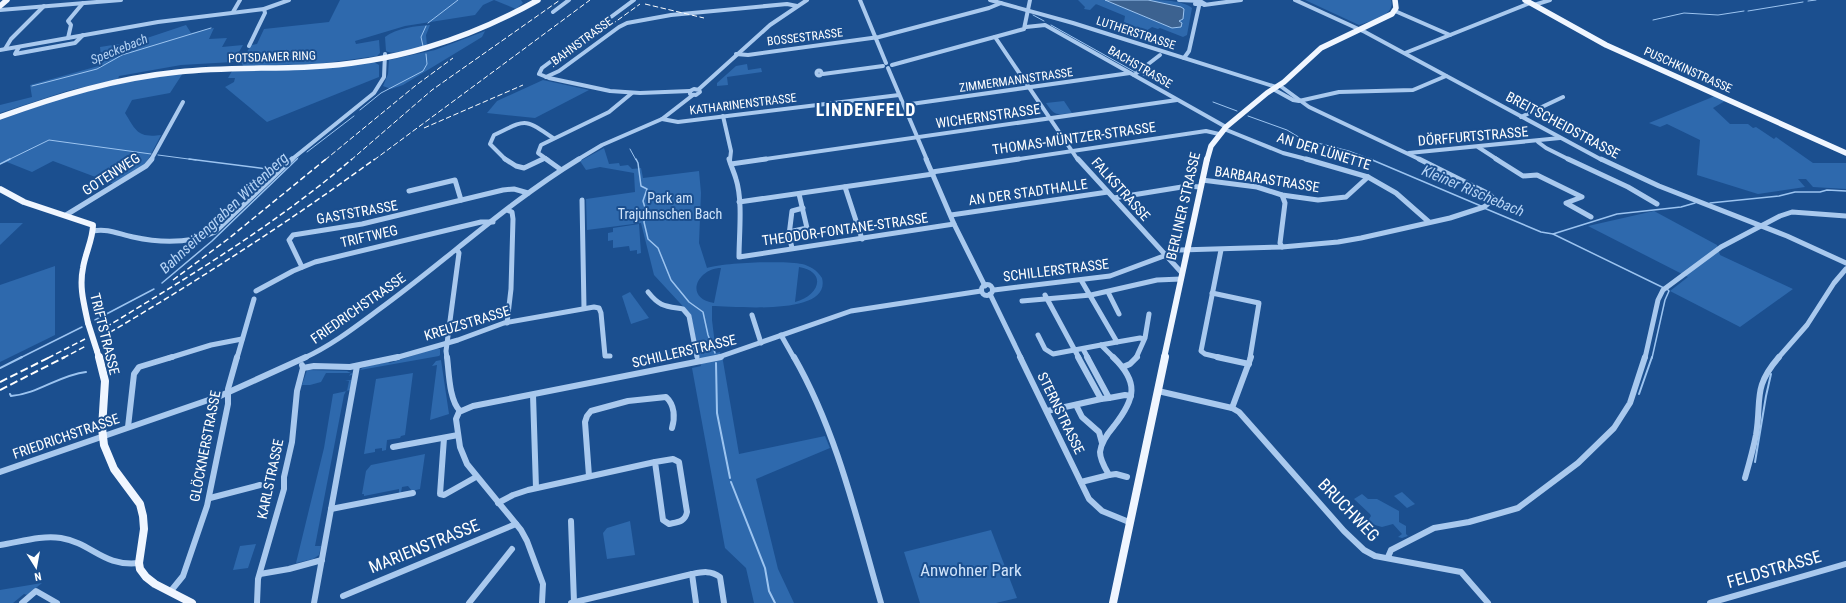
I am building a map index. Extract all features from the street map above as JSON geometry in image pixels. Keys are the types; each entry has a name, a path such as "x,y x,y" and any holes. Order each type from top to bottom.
{"main road":[{"path":"0,6 7,0"},
{"path":"1395,0 1395,11"},
{"name":"POTSDAMER RING","path":"0,117 85,90 148,76 203,70 326,66 427,49 467,36 497,23 534,1"},
{"name":"PUSCHKINSTRASSE","path":"1530,3 1610,47 1846,153"},
{"name":"BERLINER STRASSE","path":"1113,603 1209,150 1223,130 1321,48 1385,18 1395,11"},
{"path":"0,189 24,202 92,224 93,231"},
{"name":"TRIFTSTRASSE","path":"93,231 84,263 80,285 82,301 105,381 104,445 114,469 136,498 142,510 144,529 139,563"},
{"path":"139,563 140,569 146,577 170,592 192,603"}],"street":[{"path":"0,10 121,0"},
{"path":"233,12 240,0"},
{"path":"2,50 158,22 233,12 264,10 289,0"},
{"path":"553,12 569,0"},
{"path":"634,0 541,70 538,74 546,78 599,90 632,93 692,93"},
{"name":"FRIEDRICHSTRASSE","path":"0,472 228,393 299,361 329,344 356,326 457,250 560,169 607,143 662,119 692,93 699,93 700,91 698,90 736,54 775,21 807,0"},
{"path":"860,0 954,224 985,286"},
{"name":"LUTHERSTRASSE","path":"990,0 1028,10 1276,87"},
{"path":"1181,0 1196,4 1202,2 1215,4 1241,0"},
{"name":"BREITSCHEIDSTRASSE","path":"1295,0 1360,30 1560,138 1647,181 1761,226 1846,263"},
{"path":"1405,54 1530,3 1550,0"},
{"path":"1019,8 1030,2"},
{"path":"823,74 887,66 1024,29 1026,27 1030,2"},
{"name":"BOSSESTRASSE","path":"736,54 748,55 876,38 993,7 1001,3"},
{"path":"68,38 71,25 68,21 83,4"},
{"name":"BAHNSTRASSE","path":"546,78 559,71 619,27 627,23 682,14 787,4 797,6"},
{"path":"1184,58 1189,52 1196,4"},
{"path":"2,50 19,30 24,27 43,7"},
{"path":"249,46 261,22 264,10"},
{"path":"1395,11 1405,14 1450,35"},
{"name":"BACHSTRASSE","path":"1026,27 1043,24 1178,100 1223,130"},
{"path":"19,47 15,54 74,44 82,35"},
{"name":"FALKSTRASSE","path":"995,37 1071,151 1166,256"},
{"name":"ZIMMERMANNSTRASSE","path":"904,105 1132,74 1160,55"},
{"path":"93,231 107,230 142,239 169,241 195,239 205,237 215,232 283,166 374,93 384,76 385,56"},
{"path":"1299,101 1332,93 1413,90 1446,76"},
{"path":"1187,249 1221,250 1338,242 1382,234 1450,218 1482,208 1493,201 1493,197 1489,194 1419,160 1409,153 1401,151 1299,101 1293,100 1276,87"},
{"path":"1276,87 1290,92 1299,101"},
{"path":"560,169 538,153 539,147 553,138 609,112 632,93"},
{"name":"KATHARINENSTRASSE","path":"662,119 675,122 900,95"},
{"path":"1521,117 1564,96"},
{"name":"WICHERNSTRASSE","path":"731,164 1178,100"},
{"name":"GOTENWEG","path":"66,215 146,166 152,159 182,102"},
{"path":"723,116 731,152 729,157 732,172 736,179 739,202"},
{"path":"545,158 524,168 518,168 500,155 490,144 494,136 522,122 533,124 553,138"},
{"name":"THOMAS-MÜNTZER-STRASSE","path":"739,202 845,187 1071,151 1206,131 1223,130"},
{"name":"AN DER LÜNETTE","path":"1223,130 1283,153 1345,168 1368,177 1396,193 1429,222"},
{"name":"DÖRFFURTSTRASSE","path":"1409,153 1538,142 1560,138"},
{"name":"DÖRFFURTSTRASSE","path":"1538,142 1546,148 1623,186 1628,187 1657,204"},
{"path":"1478,147 1523,176 1537,175 1582,197 1566,203 1591,217"},
{"name":"BARBARASTRASSE","path":"1114,198 1201,184 1264,188 1282,195 1318,200 1350,196 1368,177"},
{"name":"GASTSTRASSE","path":"409,191 455,180 461,200"},
{"path":"845,187 862,239"},
{"name":"GASTSTRASSE","path":"302,267 289,240 293,235 362,224 507,189 517,190 528,194"},
{"name":"AN DER STADTHALLE","path":"951,216 1108,192"},
{"path":"789,232 807,228 799,194"},
{"path":"1282,195 1285,203 1280,243 1282,247"},
{"path":"582,200 584,308"},
{"name":"THEODOR-FONTANE-STRASSE","path":"739,202 739,257 954,224"},
{"path":"792,248 789,232 792,211 802,208"},
{"path":"507,323 511,289 513,219 512,212 508,210"},
{"path":"1388,557 1391,550 1434,528 1469,522 1518,508 1578,463 1618,422 1630,403 1645,359 1658,300 1665,288 1721,247 1780,216 1792,212 1813,212 1846,216"},
{"name":"TRIFTWEG","path":"256,291 302,267 332,257 474,224 492,222"},
{"name":"SCHILLERSTRASSE","path":"992,292 1044,292 1081,280 1115,275 1187,249"},
{"path":"457,250 459,253 446,343 453,398 455,406 460,411 456,416 458,435 464,458 476,478 516,524 527,541 542,579 544,588 542,603"},
{"path":"1221,250 1201,351 1205,354 1249,364"},
{"path":"1022,302 1044,292 1091,295 1182,276 1166,256"},
{"path":"1745,478 1756,434 1759,392 1763,378 1769,368 1807,324 1834,283 1846,269"},
{"path":"1081,280 1117,342"},
{"path":"985,286 991,287 992,292 985,294 981,291 985,286"},
{"name":"SCHILLERSTRASSE","path":"460,411 472,406 708,360 851,311 981,291"},
{"path":"648,292 657,303 662,306 683,309 689,316 697,357"},
{"name":"STERNSTRASSE","path":"992,292 1089,500 1101,511 1114,518 1129,522"},
{"path":"1044,292 1101,399"},
{"path":"1108,292 1119,314"},
{"path":"1158,391 1232,408 1249,364 1259,303 1212,293"},
{"name":"GLÖCKNERSTRASSE","path":"170,592 183,576 210,498 228,404 228,393 254,299"},
{"name":"KREUZSTRASSE","path":"303,368 314,366 357,366 389,360 507,323 594,307 599,308 600,310 606,356 610,356"},
{"path":"1124,367 1136,359 1140,353 1149,314"},
{"path":"752,315 761,343"},
{"path":"1038,335 1045,349 1050,353 1058,355 1100,345 1140,338 1144,339"},
{"path":"781,336 801,369 825,421 839,459 881,603"},
{"path":"128,427 134,374 139,367 211,345 242,339"},
{"path":"1100,345 1124,367 1132,384 1127,409 1102,443"},
{"path":"1083,349 1109,398"},
{"path":"299,361 303,368"},
{"path":"314,603 357,366"},
{"name":"KARLSTRASSE","path":"257,603 260,574 284,488 284,477 293,433 296,391 303,368"},
{"path":"533,395 536,488"},
{"path":"1047,411 1101,399 1125,395 1130,396"},
{"path":"589,476 585,422 586,417 591,411 656,396 666,396 670,402 674,422 672,428"},
{"path":"1076,405 1082,417 1099,432 1102,443 1100,454 1109,475"},
{"name":"BRUCHWEG","path":"1232,408 1243,416 1357,544 1371,555 1454,570 1463,574 1488,603"},
{"path":"393,447 458,435"},
{"path":"444,438 440,494 444,495 476,478"},
{"path":"498,503 518,493 536,488 655,462 673,459 679,462 687,514 680,522 669,524 663,520 655,462"},
{"path":"1081,482 1116,474 1127,477"},
{"path":"210,498 260,486"},
{"path":"331,509 406,491 413,493"},
{"path":"571,521 573,603 706,571 717,574 720,577 724,603"},
{"name":"MARIENSTRASSE","path":"343,596 516,524"},
{"path":"0,545 45,538 62,538 74,542 118,564 130,565 139,563"},
{"path":"469,603 512,549"},
{"path":"260,574 288,569 322,560"},
{"name":"FELDSTRASSE","path":"1710,603 1846,564"},
{"path":"692,574 696,603"},
{"path":"22,603 36,591 58,603"}],"green space":[{"path":"340,0 494,0 483,5 475,15 405,26 355,41 356,44 379,40 380,53 377,56 318,64 243,66 241,62 251,45 257,44 264,29 329,22"},
{"path":"494,0 521,0 523,3 516,9"},
{"path":"1078,0 1105,0 1172,28 1180,19 1176,6 1148,0 1183,3 1192,8 1187,35 1183,37 1160,28 1158,29 1152,27 1146,31 1124,22 1125,16 1096,4 1090,10 1084,9 1085,7"},
{"path":"1305,0 1391,0 1392,6 1386,14 1381,17 1359,25"},
{"path":"186,25 191,33 214,28 209,39 227,38 222,47 243,45 233,62 181,65 119,76 118,79 67,91 0,113 0,105 32,97 30,85 102,65 100,47 138,41"},
{"path":"430,25 426,35 427,46 395,53 386,51 385,37 395,31"},
{"path":"485,31 482,37 403,85 391,89 383,86 388,74 389,60 435,50"},
{"path":"374,62 379,65 379,77 267,122 225,87 234,82 235,78 228,78 232,71"},
{"path":"747,64 748,70 761,68 762,72 727,77 728,85 717,86 717,83 736,66"},
{"path":"183,73 170,93 132,100 125,113 135,129 142,134 153,136 161,135 143,166 114,184 53,161 32,172 7,162 0,164 0,120 67,96 141,79"},
{"path":"543,80 589,90 535,118 487,113 497,101"},
{"path":"1715,96 1725,101 1713,108 1730,124 1748,124 1753,128 1756,127 1774,139 1776,137 1813,163 1846,163 1846,189 1813,187 1806,179 1798,179 1805,187 1758,194 1697,175 1700,140 1667,124 1660,127 1649,123"},
{"path":"1064,101 1072,113 1056,114 1046,103"},
{"name":"Park am Trajuhnschen Bach","path":"604,148 609,164 619,163 620,166 628,165 632,169 641,168 643,178 699,171 701,193 699,243 707,268 739,263 794,263 811,267 822,278 821,290 812,299 797,304 779,307 712,306 716,353 720,352 723,361 739,454 825,436 830,448 756,479 778,569 794,603 754,603 746,568 725,548 692,368 701,366 691,315 654,275 641,223 587,230 586,199 635,192 634,173 600,167 586,170 580,161","holes":["799,267 814,274 817,279 817,284 810,295 795,302","721,268 714,303 704,300 699,295 697,284 706,273 713,269"]},
{"path":"1654,211 1717,245 1720,255 1793,289 1740,327 1670,291 1688,277 1588,226"},
{"path":"0,223 23,223 0,245"},
{"path":"639,224 641,253 637,254 637,250 630,251 629,246 613,248 613,240 608,241 608,233 613,232 613,228"},
{"path":"55,266 55,335 0,362 0,285"},
{"path":"630,292 649,318 631,324 622,296"},
{"path":"436,348 440,349 439,356 360,370 369,366 388,362 390,363"},
{"path":"441,360 449,414 430,420 437,365 432,366 436,361"},
{"path":"307,370 347,371 351,373 326,373 321,382 310,385 302,385"},
{"path":"413,373 405,435 401,436 400,438 387,440 386,450 382,451 382,448 375,449 375,452 364,454 376,379"},
{"path":"352,380 350,390 347,391 349,381 345,381"},
{"path":"346,391 315,546 321,546 319,555 313,559 296,563 324,448 333,394"},
{"path":"425,454 420,489 412,491 408,486 402,487 401,493 399,493 399,489 364,496 364,494 362,494 366,471 371,465"},
{"path":"1402,492 1415,504 1407,508 1394,496"},
{"path":"1362,494 1368,499 1377,499 1399,511 1399,522 1406,526 1406,534 1408,536 1402,538 1398,537 1402,534 1393,524 1382,527 1371,524 1369,519 1371,516 1370,514 1354,499"},
{"path":"630,521 635,555 607,559 603,533 607,528"},
{"name":"Anwohner Park","path":"991,530 1017,598 996,603 920,603 904,552"},
{"path":"256,544 248,568 233,570 240,546"},
{"path":"42,583 27,595 24,594 13,603 0,603 0,590"}],"shaded area":[{"path":"1105,0 1148,0 1181,7 1184,9 1183,19 1179,21 1182,23 1181,27 1172,28"}],"waterway":[{"name":"Bahnseitengraben Wittenberg","path":"428,23 458,0"},
{"path":"1808,1 1816,0"},
{"path":"1748,11 1803,2"},
{"path":"1653,20 1684,13 1718,15 1744,11"},
{"name":"Kleiner Rischebach","path":"1033,15 1044,21"},
{"name":"Kleiner Rischebach","path":"1051,25 1135,72"},
{"name":"Bahnseitengraben Wittenberg","path":"423,46 421,37 426,26"},
{"name":"Speckebach","path":"32,86 97,69 122,55 211,28"},
{"name":"Bahnseitengraben Wittenberg","path":"360,110 381,93 423,71 427,64 426,54"},
{"name":"Kleiner Rischebach","path":"1143,75 1157,80"},
{"name":"Kleiner Rischebach","path":"1213,102 1237,111"},
{"name":"Bahnseitengraben Wittenberg","path":"307,152 354,116"},
{"name":"Kleiner Rischebach","path":"1248,116 1287,130 1302,139 1349,151 1373,160"},
{"path":"8,160 49,140 151,154"},
{"path":"630,149 636,160"},
{"path":"158,155 196,160"},
{"path":"189,159 275,170"},
{"name":"Bahnseitengraben Wittenberg","path":"162,283 212,241 297,159"},
{"path":"636,159 638,163 641,186 647,189 643,201 646,211 644,222 648,239 658,248 671,280 689,302 703,312 708,335 715,353"},
{"name":"Kleiner Rischebach","path":"1370,159 1481,206"},
{"path":"0,164 8,160"},
{"name":"Kleiner Rischebach","path":"1710,203 1779,196 1795,192 1820,192 1827,190 1846,191"},
{"name":"Kleiner Rischebach","path":"1553,234 1617,214 1681,207 1695,203"},
{"name":"Kleiner Rischebach","path":"1484,208 1541,232 1553,234"},
{"path":"1553,234 1664,288"},
{"name":"Bahnseitengraben Wittenberg","path":"95,320 154,289"},
{"path":"1652,358 1665,300 1669,291 1667,289"},
{"name":"Bahnseitengraben Wittenberg","path":"0,368 82,327"},
{"path":"1639,394 1652,357"},
{"path":"716,363 717,413 730,478"},
{"name":"Bahnseitengraben Wittenberg","path":"10,394 11,396 21,395 67,377 86,372"},
{"path":"1755,462 1771,374"},
{"path":"731,482 765,568 769,591 775,603"}],"railway":[{"path":"351,160 432,90 560,0"},
{"path":"374,160 590,0"},
{"path":"553,67 640,4"},
{"path":"645,4 704,18"},
{"path":"325,160 415,86 453,58"},
{"path":"424,128 523,85"},
{"path":"173,280 228,239 326,159"},
{"path":"98,332 228,251 292,207 352,159"},
{"path":"102,337 241,251 375,159"},
{"path":"48,358 85,339"},
{"path":"63,358 86,346"},
{"path":"0,390 65,357"},
{"path":"0,382 48,358"}],"district":[{"name":"LINDENFELD","path":"866,109"}]}
